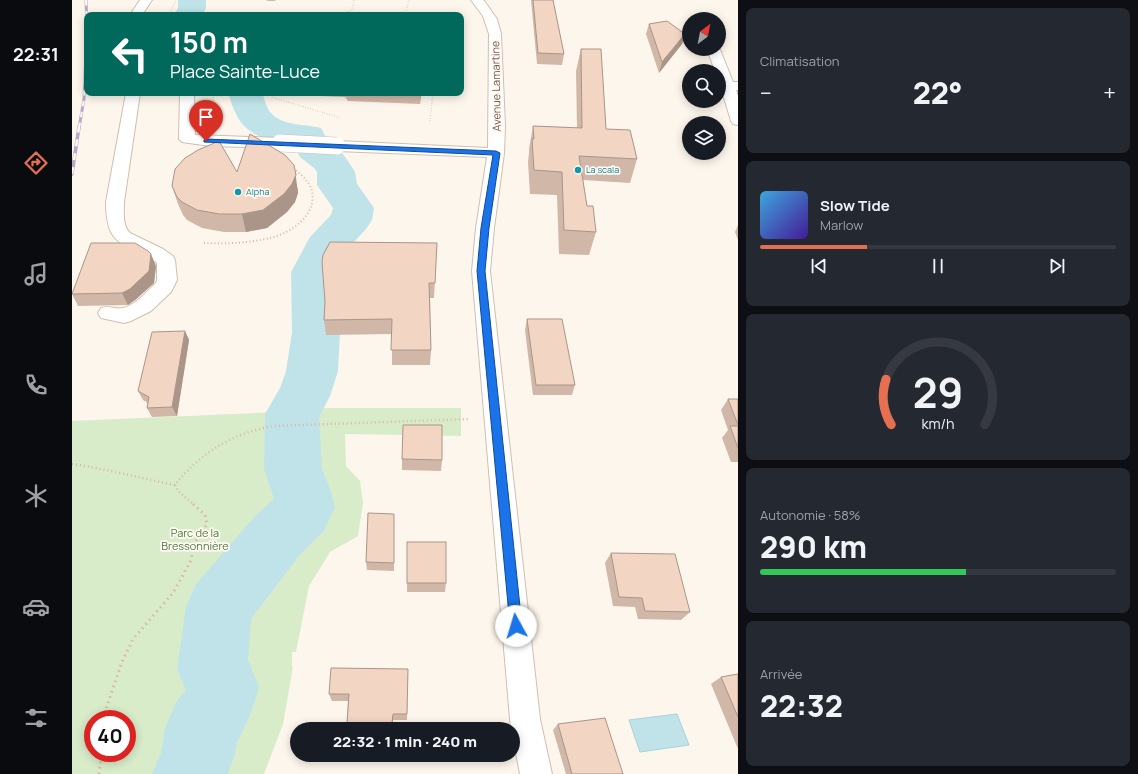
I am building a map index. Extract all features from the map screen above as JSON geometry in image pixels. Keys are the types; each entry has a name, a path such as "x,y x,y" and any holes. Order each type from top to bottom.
{"street":[{"path":"138,12 146,0"},
{"name":"Avenue Lamartine","path":"477,0 486,10 493,22 495,34 498,126 481,271 525,719 536,774"},
{"path":"718,56 733,86 738,121"},
{"path":"108,313 124,316 144,306 164,287 167,280 166,260 156,253 124,237 118,231 114,217 115,202 133,96"},
{"path":"187,96 187,139 496,153"}],"path":[{"path":"170,12 176,0"},
{"path":"348,12 352,9 354,0"},
{"path":"406,12 409,0"},
{"path":"213,100 214,96"},
{"path":"271,96 341,118"},
{"path":"430,121 433,96"},
{"path":"204,243 235,242 274,237 283,234 297,225 309,211 312,204 312,191 306,181 291,166"},
{"path":"175,485 198,460 222,443 259,428 274,426 475,419"},
{"path":"72,464 107,469 129,476 175,485"},
{"path":"106,710 122,662 133,639 173,593 184,575 190,562 196,541 206,524 205,515 178,491 175,485"},
{"path":"99,774 101,762"}],"green space":[{"name":"Parc de la Bressonnière","path":"330,408 461,408 461,436 345,434 346,466 360,481 363,503 358,536 330,552 309,586 296,652 292,652 293,667 283,724 264,774 72,774 72,421 300,411 300,409"}],"water":[{"path":"677,714 689,745 640,752 629,720"}],"building":[{"path":"533,0 553,0 564,54 538,53"},
{"path":"667,21 682,32 682,38 662,62 649,24"},
{"path":"581,49 601,49 606,129 630,130 637,159 579,156 587,206 593,206 596,232 564,230 562,172 534,170 532,139 534,139 533,126 582,128"},
{"path":"250,134 285,155 294,165 296,175 292,184 284,194 263,210 242,214 219,214 197,210 182,202 177,197 172,186 175,169 185,158 198,150 219,141 237,172"},
{"path":"330,242 437,243 435,283 429,283 431,350 391,350 392,319 324,320 325,302 322,262 323,255"},
{"path":"91,243 135,243 151,254 149,271 130,289 122,293 72,294"},
{"path":"527,319 562,319 575,385 536,385"},
{"path":"185,331 172,407 147,408 149,397 138,391 152,332"},
{"path":"728,399 738,399 738,425"},
{"path":"403,425 442,425 442,460 402,459"},
{"path":"730,426 738,426 738,448"},
{"path":"368,513 394,514 394,563 366,562"},
{"path":"407,542 446,542 446,583 407,583"},
{"path":"611,553 675,554 690,612 645,611 642,598 619,597"},
{"path":"331,668 408,669 407,714 393,714 392,722 347,722 349,694 329,694"},
{"path":"738,674 738,717 721,677"},
{"path":"605,718 623,774 572,774 558,724"}],"waterway":[{"path":"190,12 192,8 192,0"},
{"path":"190,774 198,754 202,728 216,710 224,687 212,669 219,607 277,536 303,512 305,507 302,492 293,469 292,414 304,396 312,371 316,332 313,272 325,247 351,220 354,208 337,185 336,172 329,161 313,149 308,136 279,131 266,126 255,117 246,96"}],"railway":[{"path":"86,0 86,12"},
{"path":"79,128 84,96"},
{"path":"72,174 79,127"}],"place":[{"name":"La scala","path":"578,170"},
{"name":"Alpha","path":"238,192"}],"route":[{"path":"206,141 496,153 485,228 481,271 516,626"}]}
